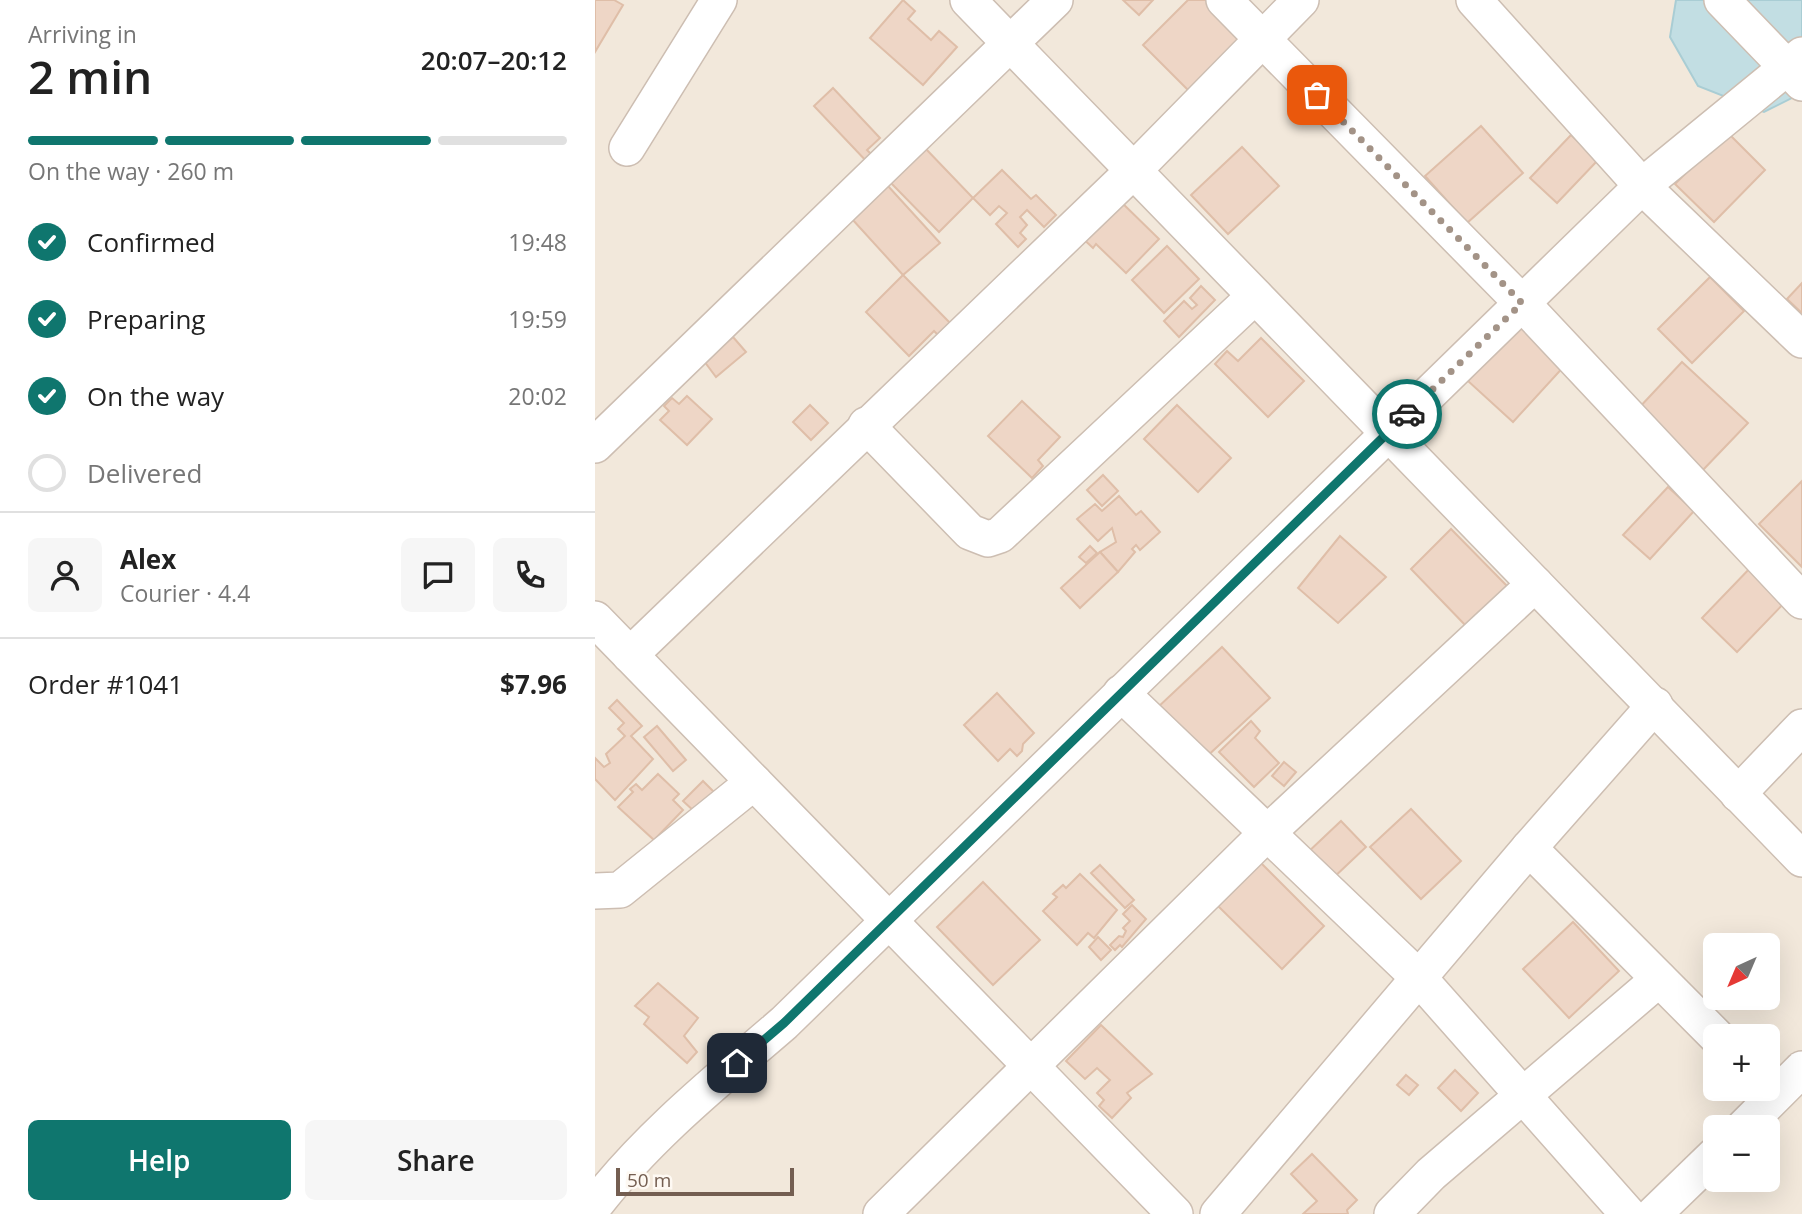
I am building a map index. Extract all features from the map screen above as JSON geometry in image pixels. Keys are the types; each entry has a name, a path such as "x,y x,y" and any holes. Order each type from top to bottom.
{"street":[{"path":"627,149 719,0"},
{"path":"968,0 1802,859"},
{"path":"595,444 1055,0"},
{"path":"1224,0 1522,303 1802,601"},
{"path":"630,655 866,425 1133,171 1301,0"},
{"path":"1474,0 1642,186 1802,340"},
{"path":"595,1205 623,1169 662,1131 784,1023 1642,186 1797,68 1721,0"},
{"path":"866,425 970,532 988,539 1000,536 1255,296"},
{"path":"903,1206 1031,1066 1266,834 1535,584"},
{"path":"595,620 1175,1214"},
{"path":"1121,693 1419,978 1628,1214"},
{"path":"1218,1214 1529,848 1655,705"},
{"path":"1738,794 1802,727"},
{"path":"595,891 620,890 754,782"},
{"path":"1529,848 1705,1024"},
{"path":"1392,1214 1431,1174 1658,979"},
{"path":"1780,1085 1802,1069"},
{"path":"1753,1115 1764,1101"},
{"path":"1654,1214 1703,1167"}],"shaded area":[{"path":"595,0 1802,0 1802,1214 595,1214"}],"water":[{"path":"1676,0 1802,0 1802,93 1764,112 1698,86 1670,37"}],"building":[{"path":"595,0 614,0 623,5 595,52"},
{"path":"903,0 915,11 908,19 931,40 939,31 957,47 923,85 870,38"},
{"path":"1123,0 1153,0 1139,15"},
{"path":"1188,0 1206,0 1246,40 1192,94 1143,45"},
{"path":"833,88 880,138 867,150 875,158 869,164 814,106"},
{"path":"1481,126 1523,173 1467,223 1425,176"},
{"path":"1727,132 1765,170 1714,222 1675,184"},
{"path":"1571,135 1598,160 1557,203 1530,178"},
{"path":"1242,147 1279,186 1228,234 1191,195"},
{"path":"925,148 973,198 939,232 890,182"},
{"path":"1002,170 1031,199 1036,195 1056,215 1044,227 1027,210 1020,217 1027,225 1020,233 1026,239 1018,247 996,224 1007,213 999,206 990,215 973,198"},
{"path":"888,186 940,243 903,275 852,219"},
{"path":"1115,196 1159,239 1126,273 1096,244 1093,248 1078,234"},
{"path":"1167,246 1199,279 1164,313 1132,280"},
{"path":"903,275 955,328 943,340 934,331 909,356 866,312"},
{"path":"1710,277 1744,311 1692,363 1658,329"},
{"path":"1802,283 1802,313 1787,299"},
{"path":"1201,286 1215,300 1179,337 1164,321 1184,301 1192,309 1197,305 1190,298"},
{"path":"1521,322 1567,363 1513,422 1468,381"},
{"path":"733,337 746,352 716,377 704,361"},
{"path":"1261,338 1304,381 1268,417 1215,364 1227,351 1238,361"},
{"path":"1682,362 1748,423 1701,472 1636,411"},
{"path":"687,396 712,419 687,445 660,420 669,411 664,406 672,398 679,404"},
{"path":"1022,401 1060,437 1038,460 1043,466 1032,478 988,436"},
{"path":"810,405 828,423 811,440 793,422"},
{"path":"1177,405 1231,458 1198,492 1144,439"},
{"path":"1103,475 1118,491 1102,506 1087,490"},
{"path":"1802,481 1802,567 1759,524"},
{"path":"1668,487 1694,511 1650,559 1623,535"},
{"path":"1119,496 1136,515 1141,511 1160,532 1140,550 1136,545 1132,549 1135,552 1118,572 1100,552 1116,542 1112,528 1098,541 1077,519 1095,504 1102,511"},
{"path":"1451,529 1509,588 1468,628 1411,569"},
{"path":"1340,536 1386,577 1338,623 1298,588"},
{"path":"1090,546 1097,553 1086,563 1079,557"},
{"path":"1100,552 1118,572 1080,608 1061,588"},
{"path":"1754,564 1789,598 1737,652 1702,618"},
{"path":"1222,647 1270,698 1204,759 1157,708"},
{"path":"997,693 1034,733 1023,744 1022,751 1017,756 1010,749 998,761 964,725"},
{"path":"617,700 642,726 631,736 653,759 615,800 595,779 595,758 604,767 610,763 606,754 625,736 618,729 624,723 609,708"},
{"path":"1251,721 1260,731 1255,738 1279,763 1254,787 1219,752"},
{"path":"657,726 686,760 673,771 644,737"},
{"path":"1284,762 1296,772 1284,786 1272,776"},
{"path":"658,774 679,794 673,800 683,810 654,840 618,807 633,792 630,789 636,784 642,790"},
{"path":"703,781 714,792 695,812 683,801"},
{"path":"1411,809 1461,861 1421,899 1370,847"},
{"path":"1341,821 1366,847 1331,880 1306,854"},
{"path":"1261,863 1324,926 1282,969 1218,906"},
{"path":"1100,865 1134,900 1125,908 1091,873"},
{"path":"1080,874 1117,910 1094,938 1088,933 1077,945 1043,911 1057,897 1053,894 1063,885 1066,888"},
{"path":"983,882 1040,940 993,985 937,927"},
{"path":"1132,905 1146,919 1122,947 1120,945 1115,950 1110,945 1119,936 1123,937 1126,931 1123,928 1130,921 1123,914"},
{"path":"1573,922 1619,971 1569,1018 1523,969"},
{"path":"1098,937 1111,950 1101,960 1089,947"},
{"path":"658,983 698,1018 684,1036 697,1052 687,1063 644,1024 649,1017 635,1006"},
{"path":"1101,1025 1152,1074 1127,1093 1131,1098 1112,1118 1099,1106 1104,1100 1097,1093 1110,1080 1097,1068 1085,1079 1066,1061"},
{"path":"1455,1070 1478,1093 1461,1111 1438,1088"},
{"path":"1406,1075 1418,1085 1409,1095 1397,1085"},
{"path":"1312,1154 1357,1200 1347,1210 1348,1214 1303,1214 1317,1201 1291,1174"}],"way so far":[{"path":"1317,95 1522,303 1407,414"}],"route":[{"path":"737,1063 784,1023 1407,414"}]}
